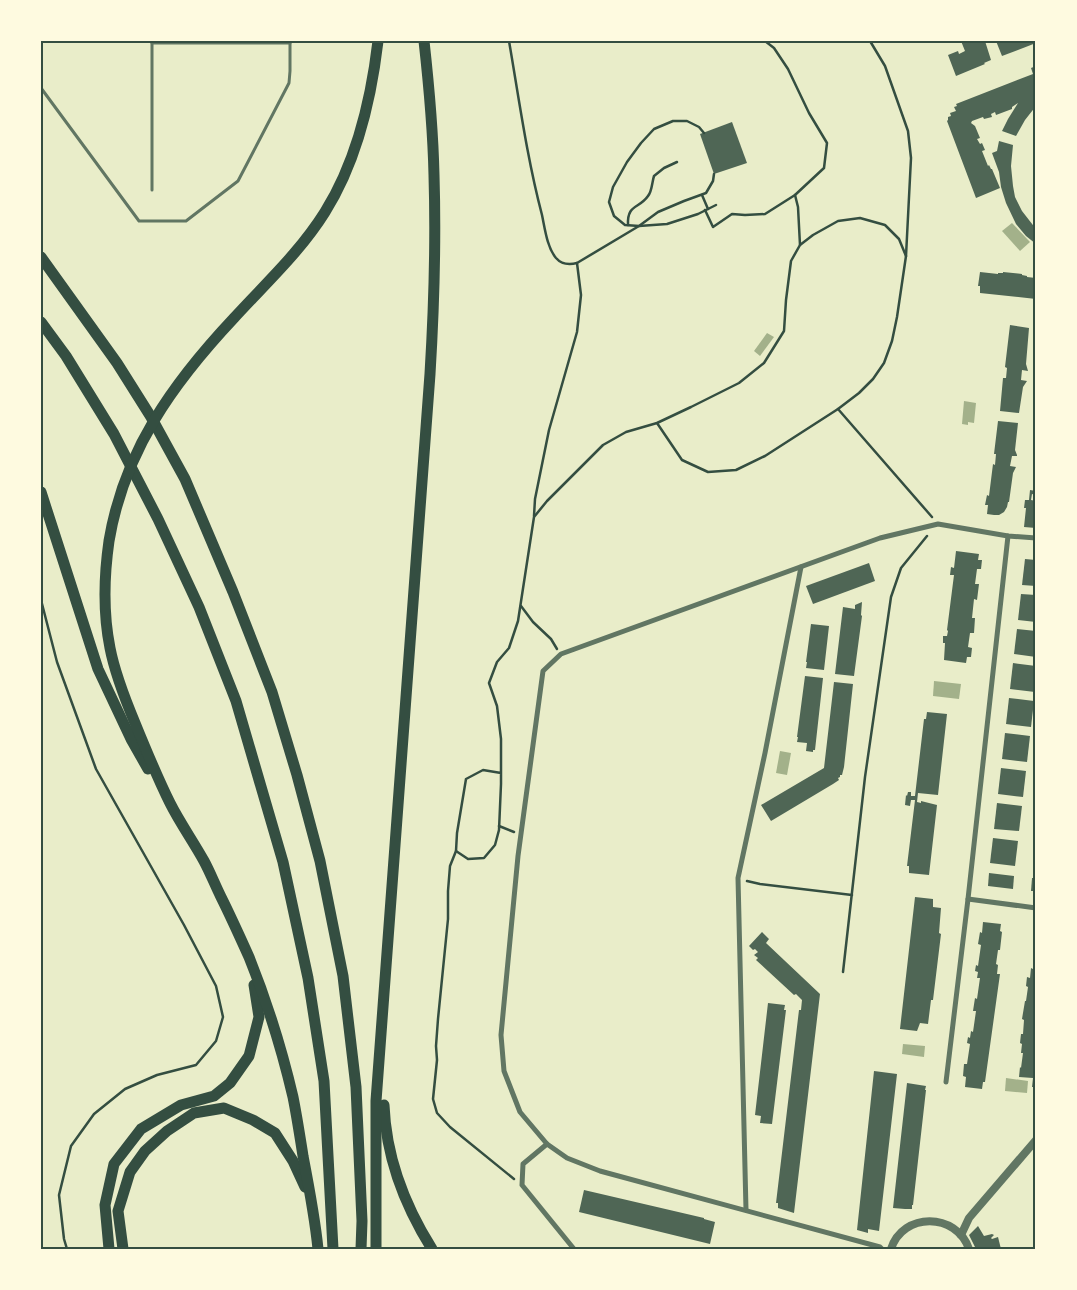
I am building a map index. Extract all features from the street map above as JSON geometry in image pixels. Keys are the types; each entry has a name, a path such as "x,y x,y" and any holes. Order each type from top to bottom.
{"highway":[{"path":"170,804 122,688 110,650 106,613 106,567 109,543 119,499 125,477 143,440 173,391 202,353 308,237 334,197 351,160 364,120 378,41"},
{"path":"376,1249 376,1101 429,394 435,278 434,175 424,41"},
{"path":"41,256 117,363 151,417 185,479 233,592 272,692 320,861 343,976 356,1088 362,1221 361,1249"},
{"path":"41,322 66,356 114,434 158,519 199,607 236,701 283,862 308,978 324,1080 333,1249"},
{"path":"41,492 98,669 140,755 204,861 250,959 275,1031 293,1097 312,1202 318,1249"},
{"path":"109,1249 105,1205 114,1164 140,1129 182,1105 214,1096 230,1083 249,1056 259,1017 250,959"},
{"path":"381,1034 384,1119 391,1156 408,1206 432,1249"},
{"path":"123,1249 118,1211 130,1172 146,1151 167,1131 194,1113 224,1108 253,1120 275,1133 293,1161 312,1202"}],"street":[{"path":"969,1249 961,1235 950,1226 939,1222 917,1222 900,1233 892,1246 881,1248 600,1171 567,1158 547,1144 520,1112 504,1070 501,1035 521,836 543,671 561,654 880,538 938,524 1008,536 1036,538"},
{"path":"946,1082 1008,536"},
{"path":"746,1210 738,878 765,753 801,567"},
{"path":"968,899 1036,908"},
{"path":"961,1235 969,1218 1036,1140"},
{"path":"547,1144 523,1164 522,1185 574,1249"},
{"path":"950,1226 969,1218"}],"lane":[{"path":"41,88 139,221 186,221 238,181 289,83 290,42 152,42 152,190"}],"path":[{"path":"509,41 523,130 538,203 548,242 556,258 562,264 570,265 577,263 639,226 658,212 706,193 713,181 714,174"},
{"path":"702,195 713,226 732,214 765,214 795,195 824,168 827,143 809,113 788,69 774,48 765,41"},
{"path":"657,423 682,460 708,472 736,470 765,456 838,409 859,393 873,379 884,363 892,341 897,317 906,256 911,158 908,131 885,66 870,41"},
{"path":"704,132 687,121 673,121 654,129 627,162 612,188 609,202 614,216 625,225 639,226 667,224 716,205"},
{"path":"628,225 628,216 631,210 649,196 654,176 664,168 677,162"},
{"path":"795,195 798,207 800,245"},
{"path":"534,517 547,501 604,445 626,432 657,423 738,383 764,363 784,331 791,261 800,245 813,235 838,221 860,218 885,225 899,240 906,256"},
{"path":"456,852 468,859 484,858 495,845 499,826 501,739 497,706 489,683 497,662 509,648 518,621 535,499 549,430 577,332 581,295 577,263"},
{"path":"838,409 938,524 920,542 901,568 891,597 865,777 843,972"},
{"path":"41,600 57,662 96,769 184,925 216,986 223,1017 216,1041 196,1065 157,1076 125,1090 94,1114 71,1146 59,1195 64,1239 67,1249"},
{"path":"521,606 551,639 561,654"},
{"path":"501,773 483,770 466,779 457,833 456,852 450,866 448,919 438,1019 437,1060 433,1099 437,1113 450,1127 522,1185"},
{"path":"499,826 521,836"},
{"path":"738,878 760,884 852,895"}],"shaded area":[{"path":"1012,223 1030,242 1020,251 1002,231"},
{"path":"767,333 774,337 760,356 754,351"},
{"path":"964,401 976,403 974,423 968,422 968,425 962,424"},
{"path":"934,681 961,684 959,699 933,696"},
{"path":"780,751 791,753 787,775 776,773"},
{"path":"903,1044 925,1046 924,1057 902,1054"},
{"path":"1006,1078 1028,1081 1027,1093 1005,1091"}],"building":[{"path":"961,41 985,41 991,60 956,76 948,55 958,51 959,54 965,51"},
{"path":"996,41 1036,41 1036,43 1002,56"},
{"path":"1036,66 1036,106 1016,136 1002,131 1018,103 1012,109 996,115 995,112 991,114 992,117 984,119 983,117 971,123 975,126 980,138 977,139 980,144 982,143 985,150 982,151 988,166 992,169 1000,188 976,198 947,121 948,117 951,116 950,113 956,111 954,107 957,106 956,104 1033,74 1031,68"},
{"path":"732,122 747,163 714,174 700,134"},
{"path":"999,141 1013,145 1011,166 1015,197 1022,211 1036,229 1036,244 1016,224 1006,203 999,172 992,153 997,151"},
{"path":"980,272 1022,274 1027,277 1036,278 1036,299 980,293 980,286 978,286"},
{"path":"1010,325 1029,328 1026,364 1028,371 1022,370 1021,380 1027,381 1023,387 1019,413 1000,411 1003,378 1006,378 1007,368 1005,367"},
{"path":"998,421 1018,423 1015,450 1017,456 1012,456 1010,466 1016,467 1013,473 1009,502 1004,512 994,515 987,514 988,505 985,505 987,495 989,496 993,464 995,465 996,454 994,454"},
{"path":"1030,490 1036,491 1036,495 1032,494 1031,500 1036,501 1036,528 1024,527 1025,500 1029,500"},
{"path":"956,551 979,554 978,560 982,560 981,569 977,569 975,584 979,584 977,600 974,599 972,618 975,618 974,633 970,633 968,647 972,648 971,657 967,657 966,663 944,660 945,643 943,643 943,636 947,636 948,631 954,575 950,575 951,567 954,568"},
{"path":"1025,559 1036,560 1036,586 1022,585"},
{"path":"869,563 875,581 813,604 806,586"},
{"path":"1021,594 1036,595 1036,622 1018,620"},
{"path":"862,602 862,616 854,676 835,674 843,607 855,609 855,605"},
{"path":"811,624 829,626 824,670 806,668"},
{"path":"1017,629 1036,631 1036,657 1014,654"},
{"path":"1013,663 1036,666 1035,692 1010,689"},
{"path":"805,676 823,678 815,750 813,752 806,751 807,743 797,742"},
{"path":"834,682 853,684 842,775 833,784 771,821 761,805 824,768"},
{"path":"1009,698 1034,701 1031,727 1006,724"},
{"path":"927,712 947,714 938,795 918,793 917,802 921,803 921,801 937,805 929,875 909,873 909,866 907,866 915,800 911,800 910,806 905,805 908,792 911,792 911,796 915,796 924,719 926,719"},
{"path":"1005,733 1030,736 1027,762 1002,759"},
{"path":"1001,768 1026,771 1023,797 998,794"},
{"path":"997,803 1022,806 1019,831 994,829"},
{"path":"993,838 1018,841 1015,866 990,863"},
{"path":"1034,856 1036,857 1036,869 1033,869"},
{"path":"989,873 1014,876 1013,889 988,886"},
{"path":"1032,878 1036,878 1036,891 1031,891"},
{"path":"915,897 933,899 933,907 941,908 939,933 941,934 933,1000 931,1000 928,1024 920,1023 917,1031 900,1029"},
{"path":"983,922 1001,924 1000,931 1002,932 996,964 998,965 997,974 1000,974 985,1082 983,1082 982,1089 965,1087 966,1077 963,1076 964,1064 967,1064 970,1044 967,1043 968,1037 970,1038 971,1031 973,1032 976,1011 973,1011 980,978 977,978 978,972 975,971 976,965 978,966 981,945 978,944"},
{"path":"762,932 769,939 766,943 820,994 794,1213 778,1208 778,1203 776,1203 799,1010 801,1010 802,1000 756,960 758,958 754,955 758,952 749,946"},
{"path":"1035,937 1036,1087 1032,1087 1033,1078 1019,1077 1023,1053 1021,1053 1022,1044 1020,1043 1021,1034 1023,1034 1024,1020 1022,1019 1028,987 1026,986 1027,977 1030,978 1031,968 1033,969"},
{"path":"768,1003 785,1005 784,1010 786,1010 772,1124 760,1123 761,1116 755,1115"},
{"path":"874,1071 897,1074 879,1231 868,1229 868,1233 857,1230"},
{"path":"907,1083 926,1086 912,1209 893,1208"},
{"path":"584,1190 715,1222 710,1244 579,1212"},
{"path":"978,1226 984,1236 992,1234 994,1235 992,1239 998,1237 1001,1249 976,1249 969,1235"}]}
